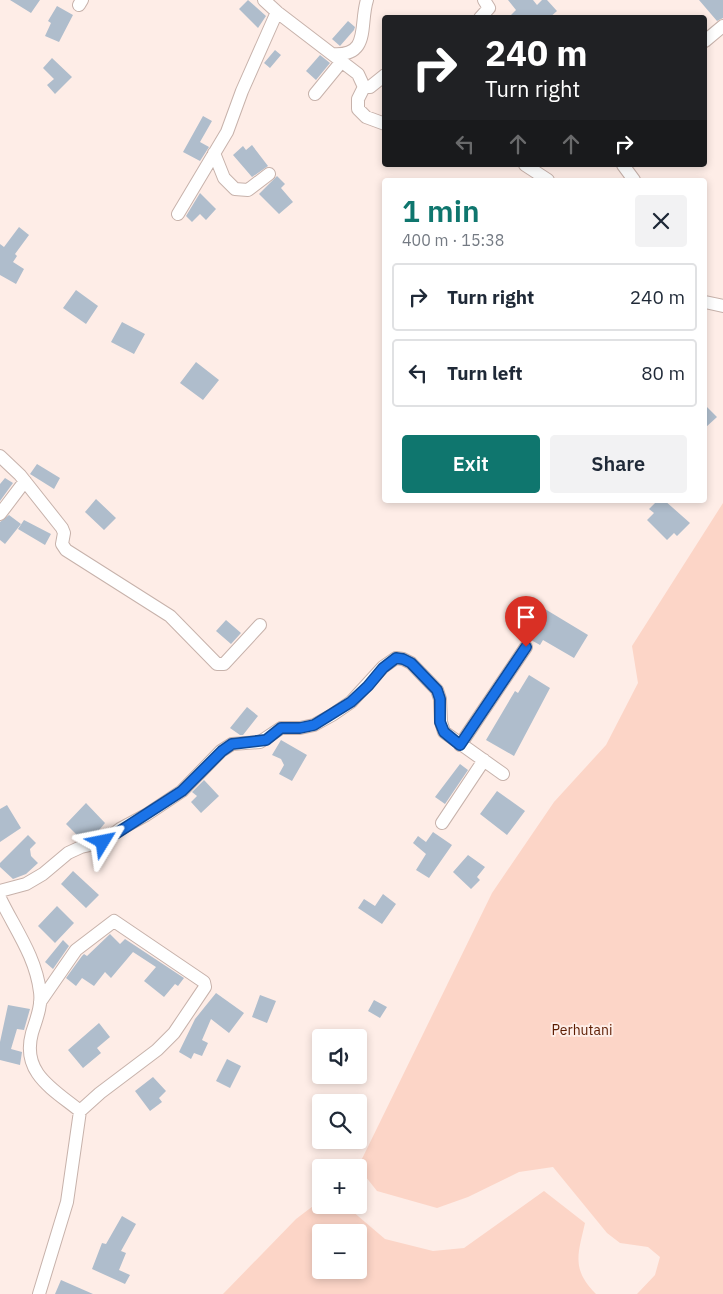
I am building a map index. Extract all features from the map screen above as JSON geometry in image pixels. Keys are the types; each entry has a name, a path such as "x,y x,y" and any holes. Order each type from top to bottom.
{"street":[{"path":"264,0 358,74 364,87"},
{"path":"315,94 337,58 350,52 358,45 362,36 368,0"},
{"path":"482,15 488,8 484,0"},
{"path":"178,214 227,132 242,91 277,12"},
{"path":"707,39 723,26"},
{"path":"364,87 370,87 382,78"},
{"path":"364,87 358,99 358,108 366,118 382,123"},
{"path":"214,153 224,178 235,189 248,190 269,174"},
{"path":"528,167 545,178"},
{"path":"624,167 633,178"},
{"path":"707,302 723,306"},
{"path":"0,456 25,481 62,528 64,533 62,544 66,550 170,616 219,665 228,660 260,625"},
{"path":"0,514 25,481"},
{"path":"460,745 526,647"},
{"path":"0,891 26,884 43,874 68,853 81,847 103,842 120,829 146,815 182,791 222,751 232,744 260,742 281,728 300,728 314,725 332,715 351,702 383,668 396,658 411,663 437,690 440,699 440,722 444,732 503,774"},
{"path":"442,823 484,760"},
{"path":"0,898 32,958 39,988 40,1002 29,1050 33,1068 46,1083 80,1110"},
{"path":"39,1294 67,1202 80,1110 166,1042 205,987 204,982 114,921 76,950 40,1002"}],"green space":[{"name":"Perhutani","path":"723,503 723,1294 637,1294 655,1275 660,1257 648,1247 620,1243 607,1233 553,1167 519,1172 468,1197 437,1208 377,1191 367,1178 367,1159 362,1159 492,893 554,802 606,745 638,683 632,646"},
{"path":"544,1191 585,1223 578,1261 583,1277 596,1294 223,1294 296,1219 312,1207 312,1214 356,1214 385,1239 433,1251 464,1248"}],"building":[{"path":"10,0 40,0 31,13"},
{"path":"248,0 266,16 258,28 239,9"},
{"path":"508,0 533,0 537,5 542,0 547,0 557,11 552,15 511,15 516,10"},
{"path":"699,0 723,0 723,18 717,21"},
{"path":"57,6 73,15 59,42 45,36 51,23 48,21"},
{"path":"348,21 355,27 340,46 332,39"},
{"path":"275,50 281,55 270,68 264,63"},
{"path":"320,55 330,63 316,80 306,71"},
{"path":"52,58 72,77 55,94 47,85 54,79 43,68"},
{"path":"203,116 212,121 200,142 209,147 200,161 183,152"},
{"path":"252,145 268,166 252,177 233,155 243,146 246,150"},
{"path":"277,176 285,184 281,188 293,202 279,214 259,194"},
{"path":"200,193 216,209 206,220 200,214 192,222 186,216"},
{"path":"19,227 29,235 15,254 17,256 13,262 24,269 16,284 0,275 0,244 4,247"},
{"path":"76,290 98,306 86,324 63,308"},
{"path":"122,322 145,334 134,354 111,342"},
{"path":"196,362 219,380 203,400 180,383"},
{"path":"707,407 717,417 707,426"},
{"path":"37,464 60,478 54,489 30,474"},
{"path":"5,478 13,483 0,501 0,484"},
{"path":"96,499 116,518 104,530 85,512"},
{"path":"655,503 667,503 690,523 677,536 674,533 667,540 647,520 654,513 649,509"},
{"path":"9,515 21,524 5,544 0,540 0,522"},
{"path":"24,520 51,534 45,545 18,529"},
{"path":"540,606 588,635 574,658 543,640 540,645 522,635"},
{"path":"226,620 241,633 231,644 216,631"},
{"path":"529,675 550,688 514,756 486,740 515,691 518,693"},
{"path":"247,707 258,716 243,735 240,735 230,728"},
{"path":"281,740 307,755 292,781 279,774 284,765 281,759 272,755"},
{"path":"460,764 468,770 445,804 435,797"},
{"path":"204,780 219,796 201,813 191,802 197,796 192,792"},
{"path":"497,791 525,811 507,835 480,814"},
{"path":"86,803 105,823 95,835 81,839 66,824"},
{"path":"7,805 21,828 0,842 0,809"},
{"path":"433,832 452,845 429,878 416,870 426,854 413,843 418,836 426,842"},
{"path":"28,835 36,843 30,849 31,856 38,863 26,874 13,879 0,867 0,863"},
{"path":"468,855 485,867 477,877 480,880 471,889 453,872"},
{"path":"73,871 99,895 86,908 61,884"},
{"path":"383,894 396,904 382,924 358,908 364,899 375,906"},
{"path":"57,906 74,923 55,943 38,926"},
{"path":"110,934 120,944 125,939 184,978 178,986 175,984 164,997 144,981 156,967 133,952 111,978 105,972 94,986 82,978 76,986 66,978 84,954 87,956"},
{"path":"63,940 69,946 53,969 45,962"},
{"path":"216,993 244,1013 229,1033 211,1019 202,1040 208,1043 202,1056 194,1053 191,1059 179,1052 195,1019"},
{"path":"260,995 276,1001 267,1023 252,1017"},
{"path":"374,1000 387,1007 380,1018 368,1011"},
{"path":"8,1005 30,1009 24,1030 17,1029 11,1049 22,1052 20,1065 0,1060 0,1042"},
{"path":"99,1023 110,1037 97,1048 101,1053 83,1068 68,1050"},
{"path":"227,1059 241,1066 230,1088 216,1081"},
{"path":"153,1077 166,1091 159,1098 162,1102 150,1111 135,1091"},
{"path":"122,1216 136,1224 121,1251 126,1253 119,1270 130,1275 125,1284 92,1269 102,1243 106,1244"},
{"path":"61,1280 93,1294 55,1294"}],"route":[{"path":"103,842 120,829 146,815 182,791 222,751 232,744 260,742 266,740 281,728 300,728 314,725 351,702 390,661 396,658 411,663 437,690 440,699 440,722 444,732 460,745 526,647"}]}
